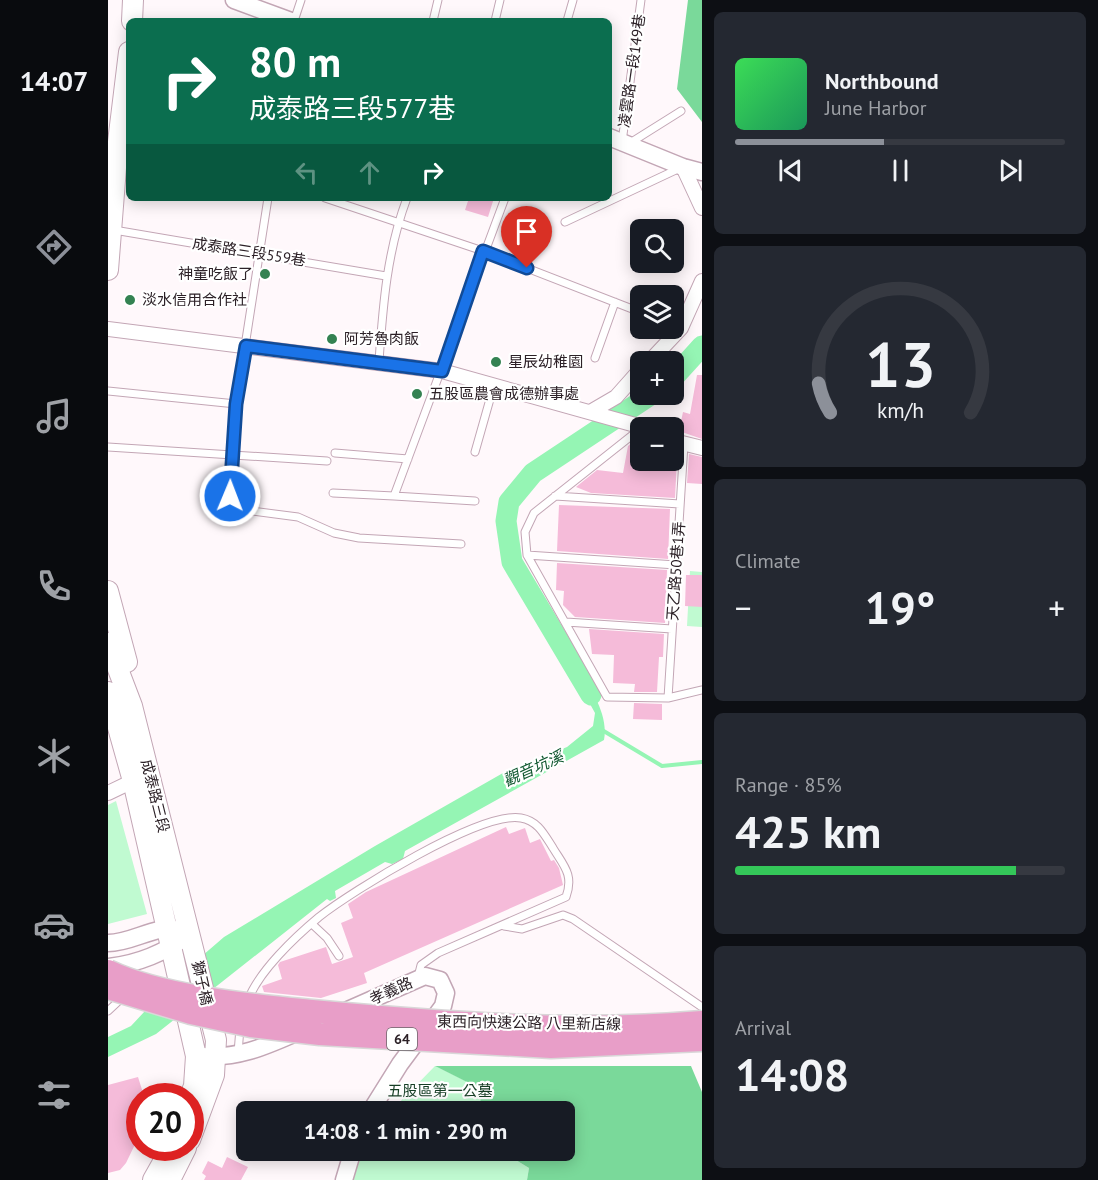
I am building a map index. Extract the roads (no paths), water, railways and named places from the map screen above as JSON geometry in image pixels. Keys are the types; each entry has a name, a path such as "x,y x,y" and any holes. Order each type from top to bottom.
{"highway":[{"name":"東西向快速公路 八里新店線","path":"112,968 142,983 243,1004 392,1019 550,1026 668,1025 702,1022"},
{"name":"東西向快速公路 八里新店線","path":"108,988 180,1010 251,1026 320,1034 551,1047 702,1040"}],"main road":[{"path":"132,18 134,0"},
{"path":"108,270 118,142 126,77"},
{"path":"108,591 137,704 145,756"},
{"name":"成泰路三段","path":"108,643 132,706 192,942"},
{"name":"成泰路三段","path":"108,692 133,781 172,956"},
{"name":"獅子橋","path":"192,942 216,1040 216,1057"},
{"name":"獅子橋","path":"172,956 196,1056"},
{"path":"192,1083 196,1056"},
{"path":"204,1102 214,1075 216,1057"},
{"path":"153,1180 164,1161"},
{"path":"170,1180 180,1161"}],"street":[{"path":"234,0 285,18"},
{"path":"620,141 683,167 702,172"},
{"path":"683,167 702,208"},
{"path":"684,313 702,281"},
{"path":"108,329 379,361 442,371 630,422"},
{"path":"658,351 667,339"},
{"path":"592,411 616,397 630,381"},
{"path":"684,443 702,448"},
{"path":"108,793 133,781"},
{"path":"108,943 139,938 165,927 192,942 172,956 112,968"},
{"name":"孝義路","path":"196,1056 216,1057 254,1052 417,979 425,976 440,980 446,993 443,1006 400,1064 377,1101"},
{"path":"344,1180 350,1161"}],"lane":[{"path":"294,18 301,0"},
{"path":"434,18 438,0"},
{"path":"496,18 500,0"},
{"path":"568,18 571,0"},
{"name":"凌雲路一段149巷","path":"620,141 641,0"},
{"path":"620,141 681,111"},
{"path":"612,200 683,167"},
{"path":"268,201 236,404 230,496 236,509 298,517 334,533 359,538 461,544"},
{"path":"334,201 483,251 630,308"},
{"path":"379,361 386,276 398,223 406,201"},
{"path":"394,496 442,371 483,251 504,201"},
{"path":"565,222 610,201"},
{"name":"成泰路三段559巷","path":"111,230 386,276"},
{"path":"595,358 615,302"},
{"path":"475,452 494,384"},
{"path":"108,391 236,404"},
{"path":"630,438 534,513 525,532 526,555 607,697 668,698 702,690"},
{"path":"108,447 327,461"},
{"path":"335,453 408,459"},
{"name":"天乙路50巷1弄","path":"668,698 680,504 679,471"},
{"path":"333,493 475,501"},
{"path":"555,496 680,504"},
{"path":"526,555 676,566"},
{"path":"566,622 672,629"},
{"path":"238,1055 243,1014 250,996 291,942 312,924 353,894 436,846 502,818 523,818 539,826 568,872 570,884 566,897 438,953 421,965 417,979"},
{"path":"503,926 522,929 562,915 573,919 702,1007"},
{"path":"312,924 327,938 339,956"},
{"path":"108,1011 117,1005 128,990 112,968"}],"water":[{"path":"579,667 601,711 605,730 604,740 405,851 403,859 392,864 385,862 335,891 336,898 330,901 327,899 156,1034 108,1057 108,1037 131,1026 173,981 224,937 375,846 503,773 567,747 593,726 595,713 574,675"}],"waterway":[{"name":"觀音坑溪","path":"684,366 702,346"},
{"name":"觀音坑溪","path":"591,695 512,562 506,521 509,502 533,473 635,405"},
{"path":"602,730 662,766 702,762"}],"place":[{"name":"神童吃飯了","path":"265,274"},
{"name":"淡水信用合作社","path":"130,300"},
{"name":"阿芳魯肉飯","path":"332,339"},
{"name":"星辰幼稚園","path":"496,362"},
{"name":"五股區農會成德辦事處","path":"417,394"}],"park label":[{"name":"五股區第一公墓","path":"440,1091"}]}
